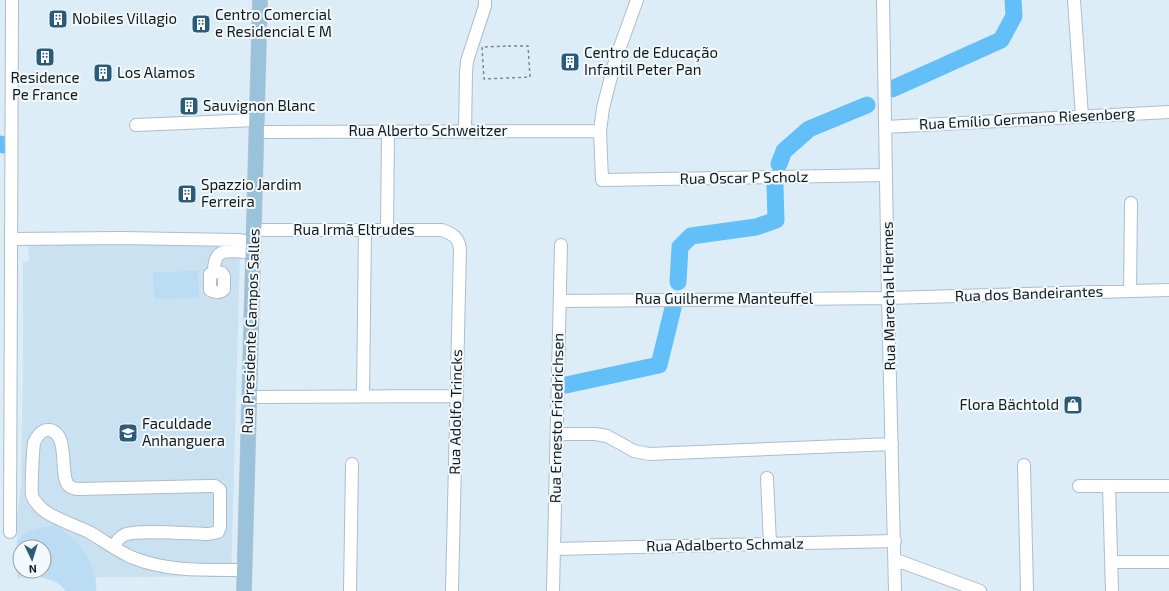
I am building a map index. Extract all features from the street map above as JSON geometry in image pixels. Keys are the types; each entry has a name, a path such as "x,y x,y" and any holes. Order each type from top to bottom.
{"main road":[{"name":"Rua Presidente Campos Salles","path":"244,591 249,397 248,252 254,232 260,0"}],"street":[{"path":"10,532 12,0"},
{"path":"466,131 467,61 485,6 485,0"},
{"path":"600,131 603,108 615,61 637,0"},
{"name":"Rua Marechal Hermes","path":"883,0 888,298 896,560 895,591"},
{"path":"1074,0 1082,116"},
{"name":"Rua Emílio Germano Riesenberg","path":"885,127 1169,112"},
{"name":"Rua Alberto Schweitzer","path":"136,125 256,126 388,132 600,131"},
{"name":"Rua Oscar P Scholz","path":"600,131 602,180 886,175"},
{"path":"387,230 388,132"},
{"path":"1130,291 1131,203"},
{"path":"363,396 365,230"},
{"name":"Rua Irmã Eltrudes","path":"167,235 365,230 442,230 454,235"},
{"name":"Rua Adolfo Trincks","path":"452,591 460,248 459,241 454,235"},
{"path":"12,239 113,238 244,241 248,252 223,252 218,254 214,264 214,272"},
{"name":"Rua Ernesto Friedrichsen","path":"553,591 561,245"},
{"name":"Rua dos Bandeirantes","path":"888,298 1169,290"},
{"name":"Rua Guilherme Manteuffel","path":"560,301 888,298"},
{"path":"249,397 457,396"},
{"path":"114,547 117,540 123,535 128,534 145,532 209,534 218,532 220,527 220,490 215,486 79,490 72,488 67,483 62,446 59,437 50,430 39,434 34,444 32,496 43,510 88,532 114,547 130,556 166,567 192,570 244,570"},
{"path":"557,434 595,434 607,436 634,451 648,454 892,444"},
{"path":"350,591 352,464"},
{"path":"1024,465 1027,591"},
{"path":"767,478 770,544"},
{"path":"1079,486 1169,486"},
{"path":"1109,486 1112,591"},
{"name":"Rua Adalberto Schmalz","path":"554,549 895,541"},
{"path":"896,560 980,591"},
{"path":"1111,562 1169,562"}],"path":[{"path":"508,46 528,46 530,77 484,79 482,47 508,46"}],"shaded area":[{"name":"Faculdade Anhanguera","path":"24,242 236,244 240,256 231,576 52,578 52,539 17,539 17,515 21,486 23,262 29,261 28,246 24,246"},
{"path":"198,271 199,298 154,299 153,272"},
{"path":"54,525 75,541 85,553 93,569 96,591 65,591 58,584 46,579 52,579 52,539 19,539 24,534 39,528"}],"waterway":[{"path":"892,89 1001,40 1014,16 1013,0"},
{"path":"779,164 784,151 809,129 867,105"},
{"path":"0,144 4,145"},
{"path":"678,282 680,247 691,236 756,227 776,220 775,186"},
{"path":"566,385 659,365 673,308"}],"place":[{"name":"Nobiles Villagio","path":"58,19"},
{"name":"Centro Comercial e Residencial E M","path":"201,24"},
{"name":"Residence Pe France","path":"45,57"},
{"name":"Centro de Educação Infantil Peter Pan","path":"570,62"},
{"name":"Los Alamos","path":"103,73"},
{"name":"Sauvignon Blanc","path":"189,106"},
{"name":"Spazzio Jardim Ferreira","path":"187,194"},
{"name":"Flora Bächtold","path":"1073,405"},
{"name":"Faculdade Anhanguera","path":"128,433"}]}
